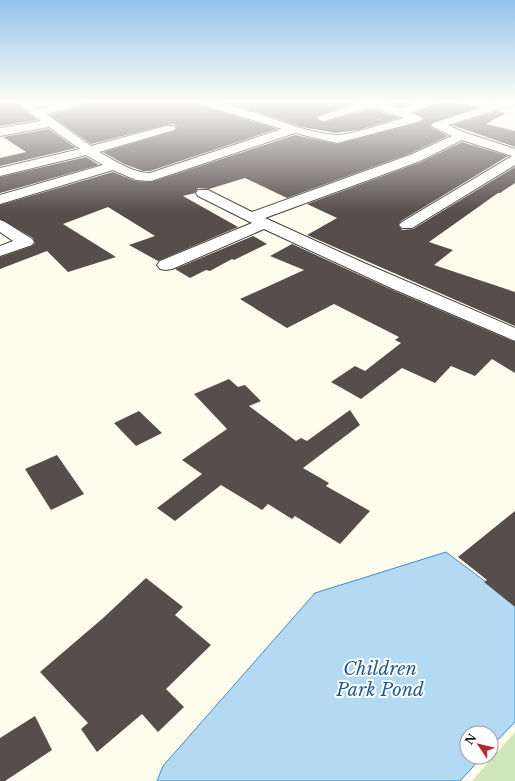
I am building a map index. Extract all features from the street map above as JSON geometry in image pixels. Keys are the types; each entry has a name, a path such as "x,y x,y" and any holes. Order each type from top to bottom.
{"street":[{"path":"71,138 88,151 114,166 141,177 151,177 219,153 266,138"},
{"path":"0,172 88,151 133,138"},
{"path":"166,265 259,220 415,158 456,138"},
{"path":"470,138 515,153"},
{"path":"407,225 515,159"},
{"path":"0,200 114,166"},
{"path":"203,193 433,301 515,335"},
{"path":"0,225 26,242 0,251"}],"green space":[{"path":"515,732 515,781 472,781 486,765 499,765 499,750"}],"water":[{"name":"Children Park Pond","path":"446,552 515,604 515,722 499,739 499,725 459,725 459,765 475,765 460,781 157,781 163,766 315,593"}],"building":[{"path":"5,138 62,138 76,148 0,166 0,158 26,152"},
{"path":"83,138 113,138 91,144"},
{"path":"149,138 248,138 150,171 143,171 124,164 103,152"},
{"path":"284,138 311,138 337,144 358,138 443,138 409,154 287,198 245,178 209,189 198,188 195,193 183,196 238,227 158,261 129,245 155,236 108,207 63,224 116,257 68,272 47,251 0,269 0,257 32,246 35,243 33,238 0,219 0,205 113,172 135,181 151,182"},
{"path":"491,138 515,138 515,147"},
{"path":"462,142 508,156 401,221 398,225 402,230 413,229 515,167 515,183 498,193 429,242 453,250 434,265 515,292 515,326 307,235 337,218 307,204 421,162"},
{"path":"86,157 99,165 0,193 0,177"},
{"path":"253,236 267,244 234,260 232,259 210,271 206,270 190,278 175,269"},
{"path":"292,244 390,289 515,342 515,373 492,359 475,376 451,366 435,383 402,368 361,399 331,382 355,366 365,371 401,343 395,340 399,337 334,304 287,328 240,299 304,270 270,256"},
{"path":"229,379 238,387 245,385 261,401 249,406 296,441 301,438 307,441 350,410 360,425 303,468 329,483 326,486 370,511 340,544 295,516 292,519 268,504 262,510 221,485 175,521 157,508 202,474 182,460 227,429 194,394"},
{"path":"139,411 162,433 136,446 114,423"},
{"path":"57,455 84,494 51,510 25,469"},
{"path":"515,511 515,607 484,582 487,580 458,557"},
{"path":"146,578 183,607 175,615 211,645 166,689 184,707 158,732 142,714 97,752 81,729 88,723 40,672 102,619"},
{"path":"35,716 52,750 5,781 0,781 0,738"}]}
